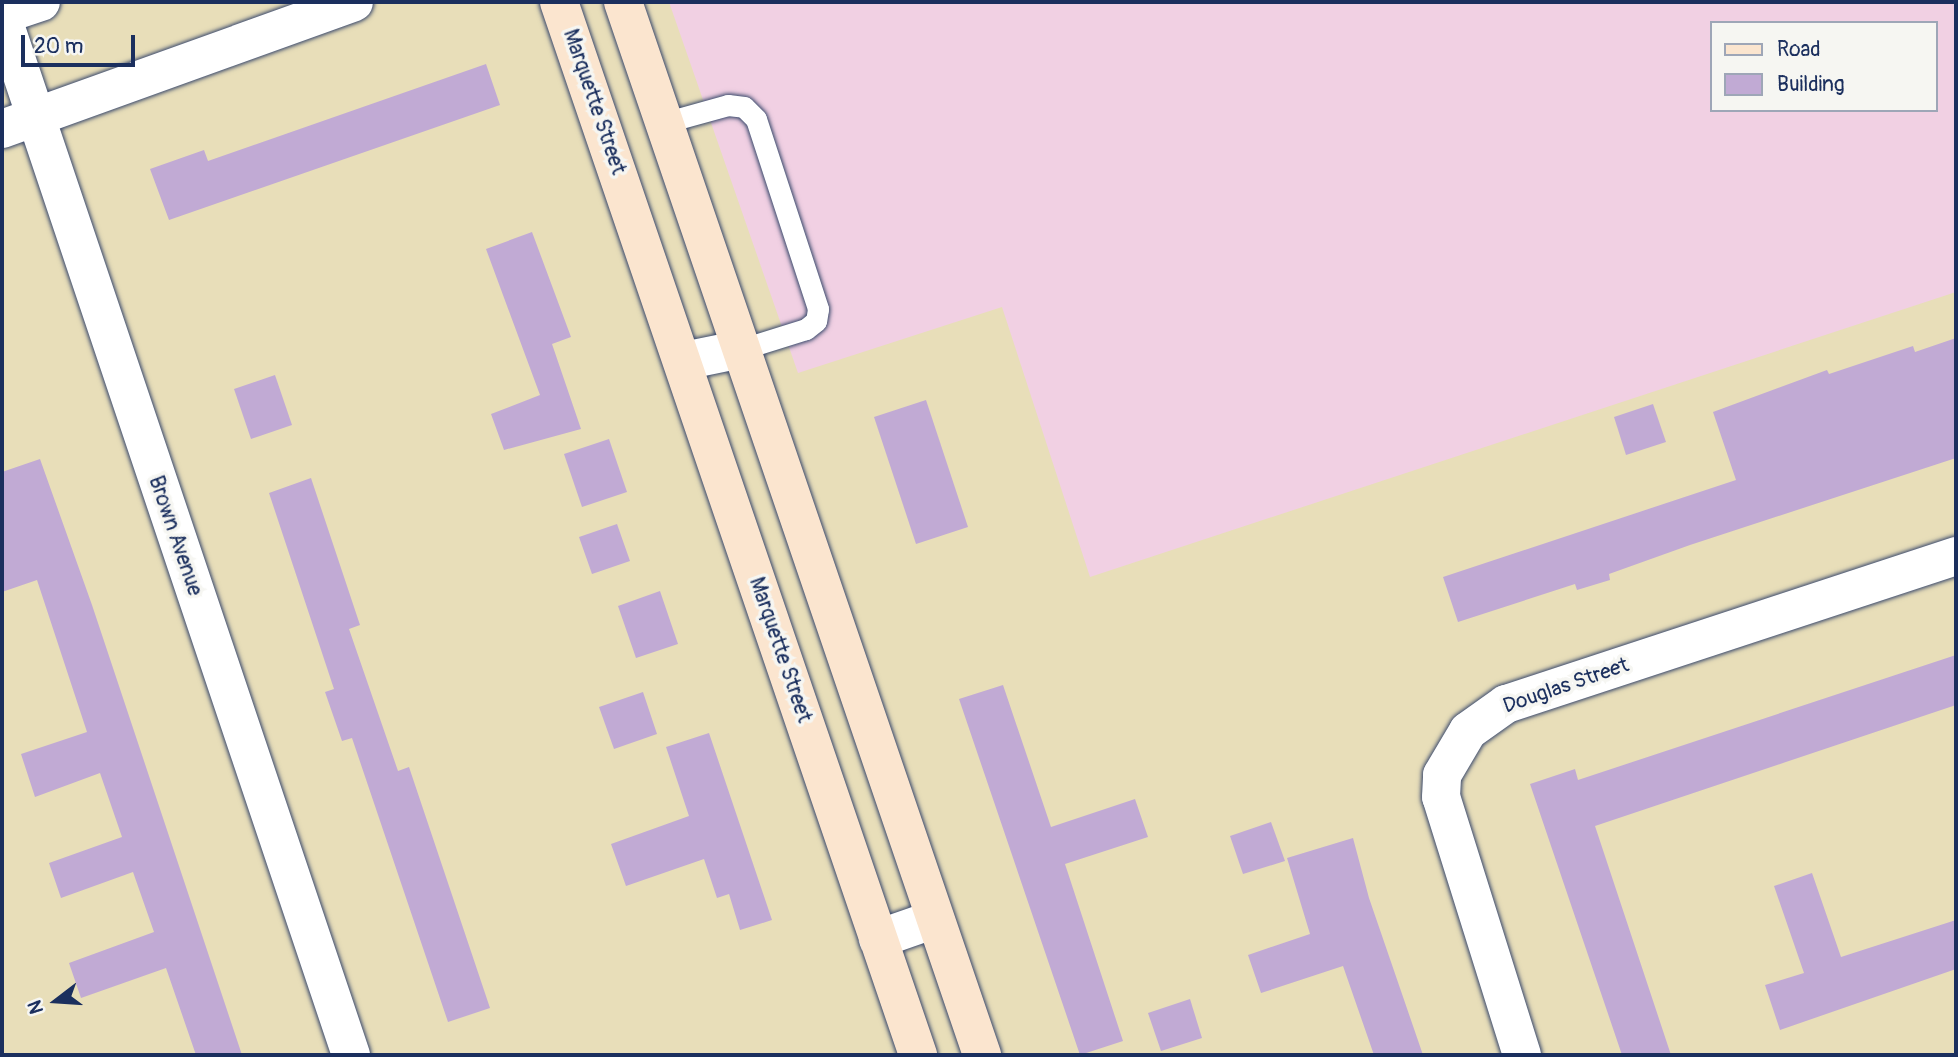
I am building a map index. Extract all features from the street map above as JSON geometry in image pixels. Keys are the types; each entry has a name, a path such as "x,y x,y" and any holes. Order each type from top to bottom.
{"street":[{"path":"2,15 41,2"},
{"path":"18,124 354,2"},
{"name":"Marquette Street","path":"559,2 918,1055"},
{"path":"623,2 982,1055"},
{"name":"Brown Avenue","path":"2,15 18,124 351,1055"},
{"path":"683,362 742,348"},
{"name":"Douglas Street","path":"1522,1055 1441,797 1442,775 1468,731 1506,704 1956,556"},
{"path":"878,939 935,919"}],"lane":[{"path":"663,123 728,105 744,107 756,119 818,309 816,321 806,329 742,348"}],"shaded area":[{"path":"669,2 1956,2 1956,292 1090,577 1002,307 798,373"}],"building":[{"path":"486,64 500,105 169,220 150,169 204,150 208,161"},
{"path":"532,232 571,337 552,344 581,429 504,450 491,414 540,395 486,249"},
{"path":"1956,338 1956,458 1690,545 1609,574 1610,580 1577,590 1575,584 1458,622 1443,577 1736,480 1713,412 1827,370 1829,374 1913,346 1915,352"},
{"path":"275,375 292,425 251,439 234,389"},
{"path":"926,400 968,527 916,544 874,417"},
{"path":"1653,404 1666,442 1626,455 1614,417"},
{"path":"609,439 627,492 582,507 564,454"},
{"path":"40,459 92,605 242,1055 196,1055 166,968 81,998 69,963 154,932 133,872 61,898 49,863 122,837 100,773 35,797 21,754 87,732 37,580 2,592 2,472"},
{"path":"311,478 360,625 349,629 398,771 409,767 490,1008 448,1022 352,738 342,741 325,692 334,689 269,493"},
{"path":"617,524 630,561 592,574 579,537"},
{"path":"660,591 678,644 636,658 618,606"},
{"path":"1956,655 1956,705 1595,826 1671,1055 1622,1055 1530,784 1575,769 1578,780"},
{"path":"1003,685 1051,827 1135,799 1148,837 1065,864 1123,1041 1080,1055 959,699"},
{"path":"643,692 657,734 614,749 599,707"},
{"path":"709,733 772,920 740,930 729,894 717,898 704,859 626,886 611,844 689,816 666,747"},
{"path":"1271,822 1285,861 1243,874 1230,836"},
{"path":"1353,838 1369,898 1423,1055 1374,1055 1343,966 1261,993 1248,955 1310,934 1287,858"},
{"path":"1812,873 1841,957 1956,920 1956,969 1780,1030 1765,985 1804,973 1774,886"},
{"path":"1190,999 1202,1038 1161,1051 1148,1013"}]}
